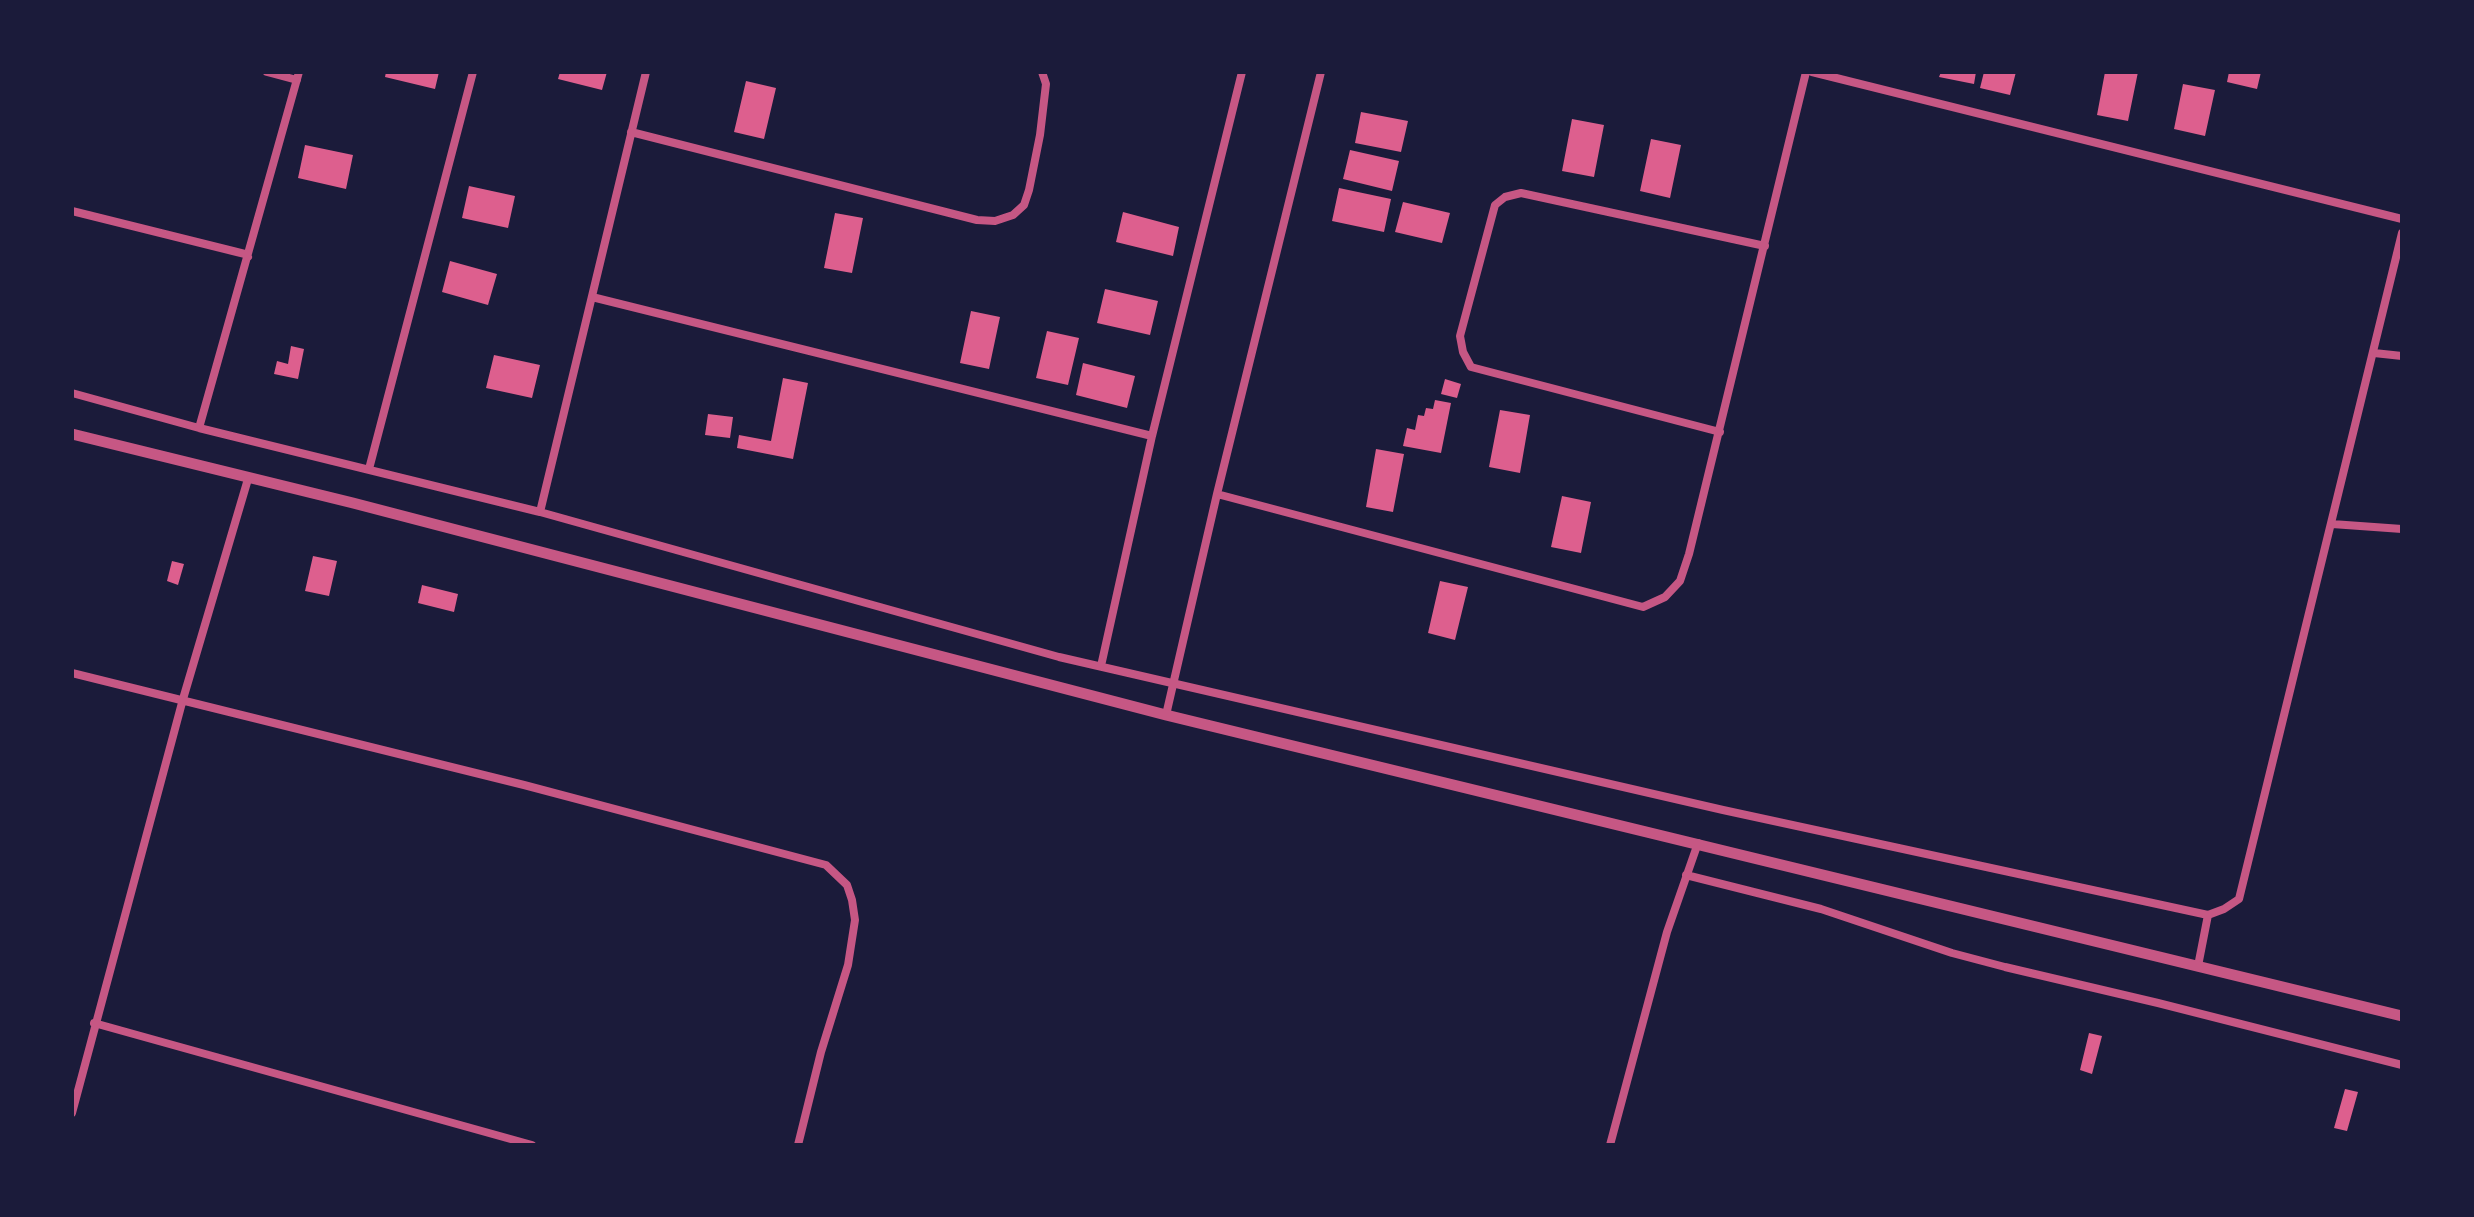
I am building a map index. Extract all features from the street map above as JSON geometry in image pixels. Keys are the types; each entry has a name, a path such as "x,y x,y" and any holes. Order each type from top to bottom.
{"street":[{"path":"199,428 298,76 267,72"},
{"path":"369,469 473,72"},
{"path":"540,512 646,72"},
{"path":"631,132 977,220 995,221 1013,215 1024,205 1029,190 1046,84 1042,72"},
{"path":"1101,666 1152,436 1242,72"},
{"path":"1166,715 1321,72"},
{"path":"1217,494 1643,607 1665,597 1680,581 1720,432 1806,72"},
{"path":"1812,72 2402,219"},
{"path":"1720,432 1471,367 1463,352 1460,336 1495,205 1505,197 1521,193 1765,246"},
{"path":"72,211 248,257"},
{"path":"72,393 199,428 540,512 1026,648 1739,813 2208,915 2239,899 2402,233"},
{"path":"592,297 1152,436"},
{"path":"2374,353 2402,356"},
{"path":"72,434 353,503 1166,715 2402,1016"},
{"path":"72,1113 183,699 248,479"},
{"path":"2332,524 2402,529"},
{"path":"72,673 524,785 826,865 847,885 855,920 848,965 821,1052 798,1145"},
{"path":"1610,1145 1667,932 1698,843"},
{"path":"1686,875 1821,909 1952,953 2402,1065"},
{"path":"2198,966 2208,915"},
{"path":"94,1023 532,1145"}],"building":[{"path":"386,72 439,72 435,89 385,77"},
{"path":"560,72 607,72 602,90 558,79"},
{"path":"1941,72 1976,72 1974,84 1939,77"},
{"path":"1984,72 2016,72 2010,95 1980,88"},
{"path":"2105,72 2138,72 2128,121 2097,115"},
{"path":"2229,72 2261,72 2257,89 2227,82"},
{"path":"746,81 776,88 764,139 734,132"},
{"path":"2183,84 2215,90 2205,136 2174,129"},
{"path":"1361,112 1408,121 1401,152 1355,143"},
{"path":"1572,119 1604,125 1594,177 1562,171"},
{"path":"1651,139 1681,145 1670,198 1640,191"},
{"path":"305,145 353,155 346,189 298,178"},
{"path":"1350,150 1399,161 1392,191 1343,179"},
{"path":"469,186 515,196 508,228 462,218"},
{"path":"1339,188 1391,199 1384,232 1332,221"},
{"path":"1403,202 1450,213 1442,243 1395,232"},
{"path":"1123,212 1179,227 1173,256 1116,242"},
{"path":"835,213 863,218 852,273 824,268"},
{"path":"450,261 497,274 488,305 442,292"},
{"path":"1105,289 1158,301 1150,335 1097,323"},
{"path":"971,311 1000,317 989,369 960,363"},
{"path":"1047,331 1079,338 1068,385 1036,378"},
{"path":"291,346 304,349 298,379 274,374 277,361 288,364"},
{"path":"494,355 540,365 532,398 486,388"},
{"path":"1083,363 1135,376 1127,408 1076,395"},
{"path":"783,378 808,383 793,459 737,448 739,435 771,441"},
{"path":"1445,379 1461,384 1457,398 1441,394"},
{"path":"1435,400 1451,403 1441,453 1403,446 1407,428 1415,430 1418,415 1424,416 1426,408 1433,409"},
{"path":"1500,410 1530,415 1520,473 1489,467"},
{"path":"708,414 733,417 730,438 705,435"},
{"path":"1376,449 1404,454 1393,512 1366,507"},
{"path":"1562,496 1591,502 1581,553 1551,547"},
{"path":"313,556 337,561 329,596 305,591"},
{"path":"172,561 184,564 178,585 167,581"},
{"path":"1440,581 1468,587 1455,640 1428,633"},
{"path":"422,585 458,594 454,612 418,603"},
{"path":"2089,1033 2102,1036 2092,1074 2080,1070"},
{"path":"2345,1089 2358,1092 2347,1131 2334,1128"}]}
